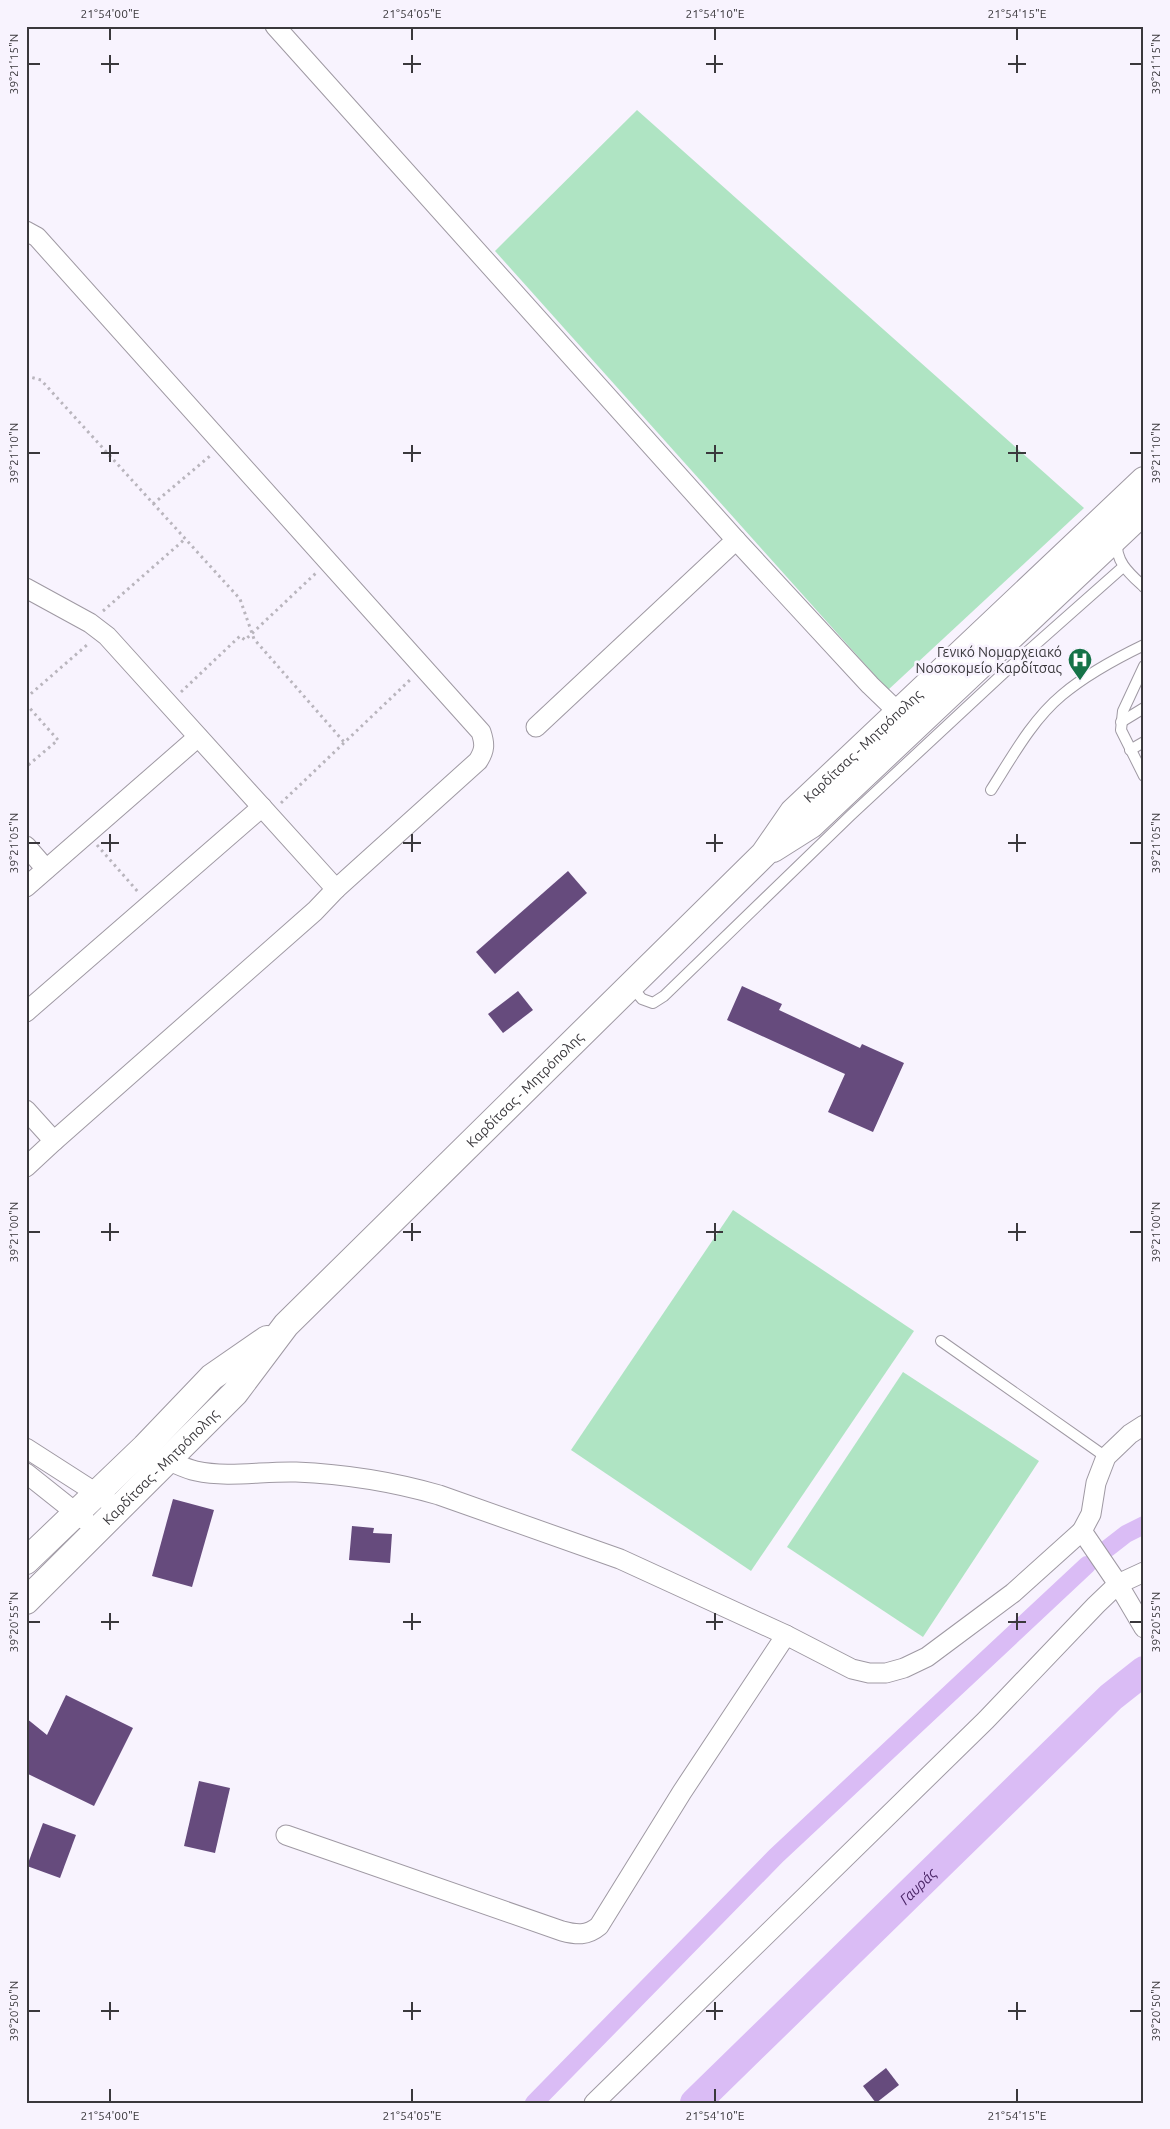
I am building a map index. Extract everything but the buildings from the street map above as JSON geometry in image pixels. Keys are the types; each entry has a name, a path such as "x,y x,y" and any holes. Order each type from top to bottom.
{"main road":[{"name":"Καρδίτσας - Μητρόπολης","path":"994,651 1144,480"},
{"name":"Καρδίτσας - Μητρόπολης","path":"764,854 811,825 1144,512"},
{"name":"Καρδίτσας - Μητρόπολης","path":"26,1601 235,1393 286,1325 764,854 792,812 898,712 973,671"},
{"name":"Καρδίτσας - Μητρόπολης","path":"26,1561 212,1378 286,1325"}],"street":[{"path":"275,26 736,540 870,686 898,712"},
{"path":"26,231 36,237 481,732 485,743 483,753 478,761 314,911 26,1166"},
{"path":"536,727 736,540"},
{"path":"26,588 96,627 266,810 336,889"},
{"path":"26,887 198,737"},
{"path":"26,1012 149,905 266,810"},
{"path":"26,846 46,869"},
{"path":"26,1110 54,1141"},
{"path":"167,1460 196,1471 213,1473 298,1472 372,1481 440,1495 599,1550 786,1635 852,1669 869,1673 886,1673 904,1668 927,1657 1013,1592 1082,1531 1091,1514 1096,1483 1106,1457 1130,1434 1144,1425"},
{"path":"26,1448 98,1492 117,1509"},
{"path":"26,1474 98,1529"},
{"path":"1082,1531 1118,1584 1144,1628"},
{"path":"594,2103 972,1733 1118,1584 1144,1572"},
{"path":"286,1835 569,1933 590,1934 600,1926 682,1792 786,1635"}],"lane":[{"path":"1118,536 1117,553 1123,567 1144,587"},
{"path":"1089,563 1109,562 1123,567"},
{"path":"994,651 1123,567"},
{"path":"991,790 1022,742 1062,695 1097,669 1144,645"},
{"path":"1144,666 1123,711 1121,722 1121,730 1144,776"},
{"path":"631,986 648,1003 653,1003 664,996 851,815 973,671"},
{"path":"1121,722 1144,708"},
{"path":"1130,750 1144,742"},
{"path":"942,1341 1106,1457"}],"path":[{"path":"26,376 41,380 240,599 251,634 344,742"},
{"path":"153,504 222,445"},
{"path":"26,698 185,539"},
{"path":"168,704 240,636 245,640 327,562"},
{"path":"266,810 344,742 422,668"},
{"path":"26,704 58,740 26,766"},
{"path":"87,834 149,905"}],"green space":[{"path":"637,110 1084,508 888,690 495,251"},
{"path":"733,1210 914,1331 751,1571 571,1450"},
{"path":"903,1372 1039,1461 923,1637 787,1547"}],"waterway":[{"path":"1108,1548 1126,1534 1144,1525"},
{"path":"534,2103 776,1856 1087,1565"},
{"name":"Γαυράς","path":"695,2103 1111,1697 1144,1671"}],"place":[{"name":"Γενικό Νομαρχειακό Νοσοκομείο Καρδίτσας","path":"1080,681"}]}
